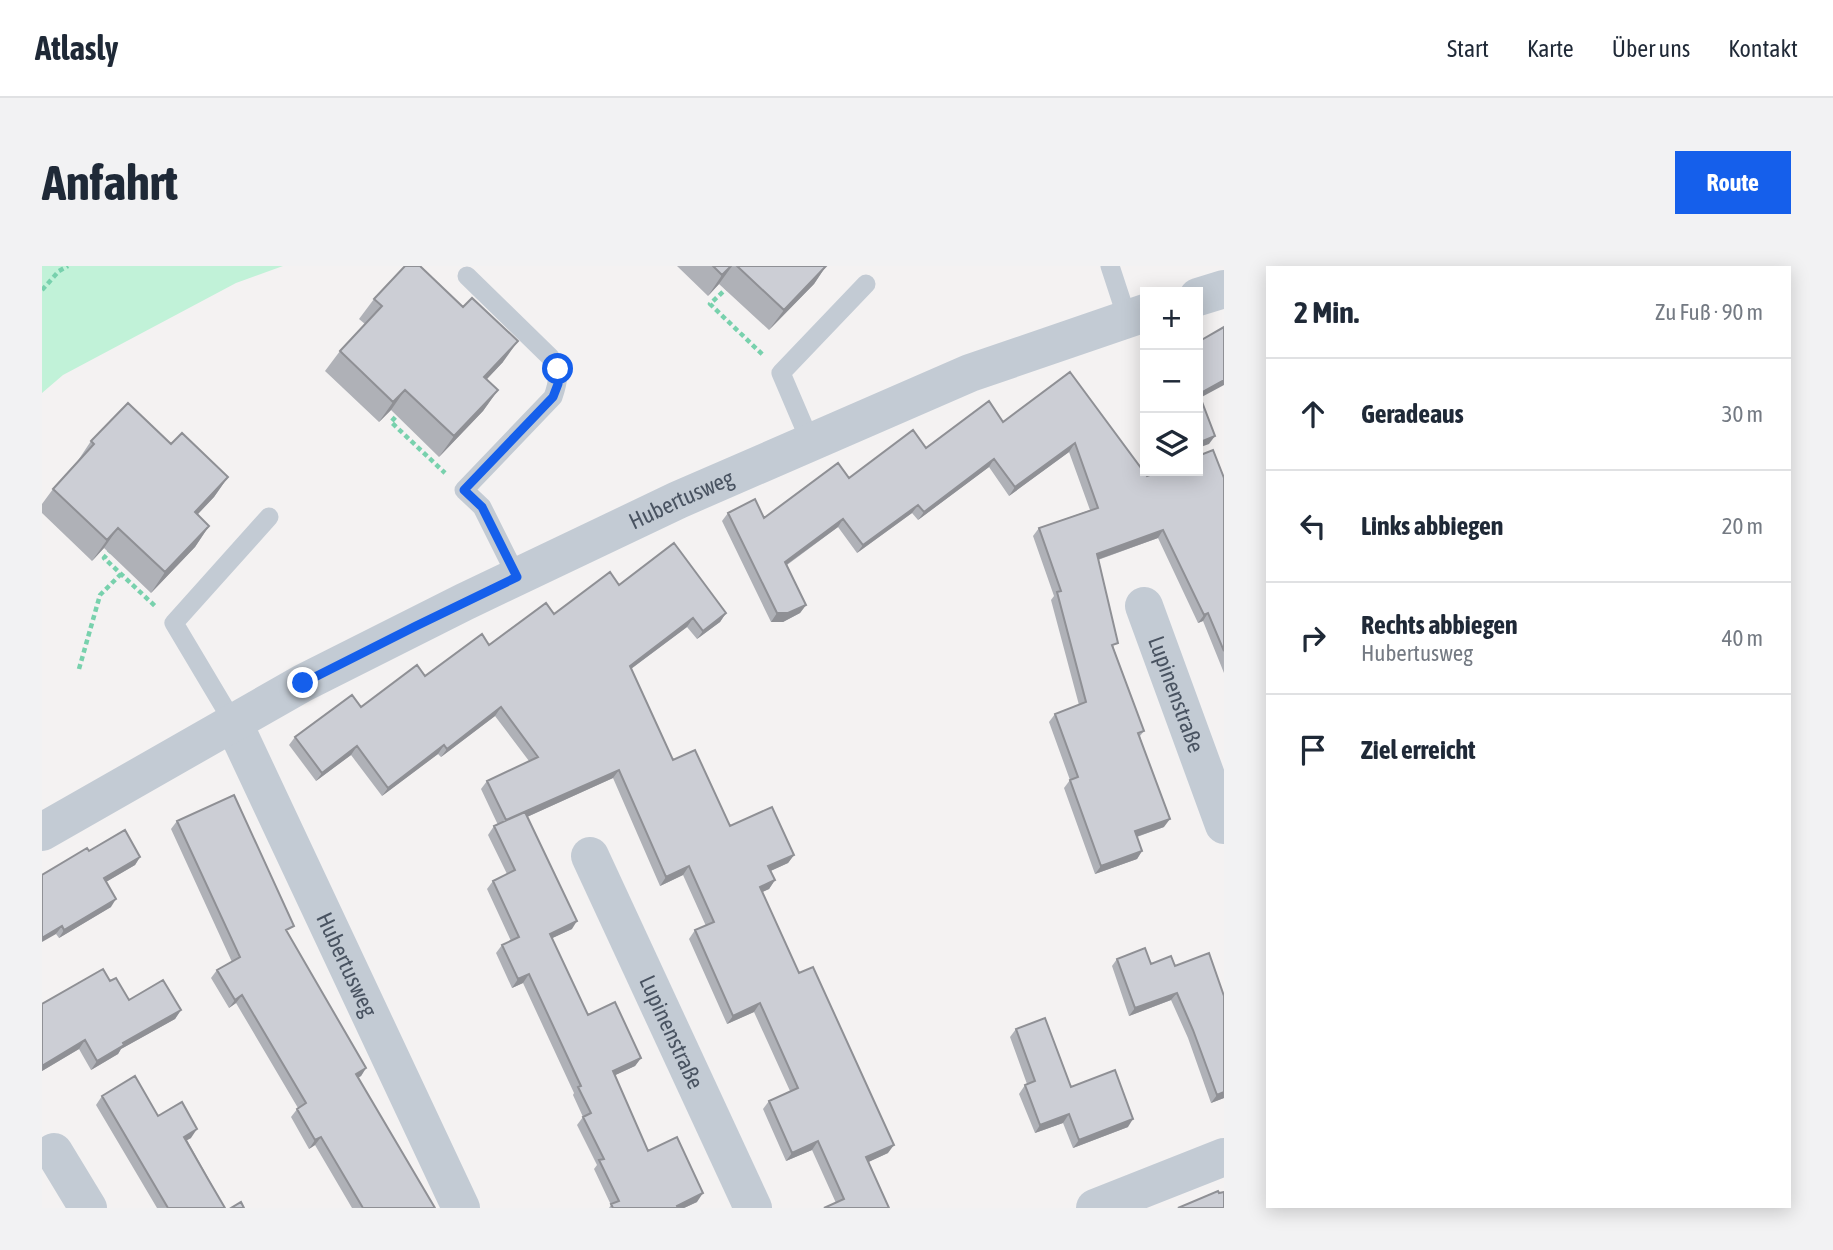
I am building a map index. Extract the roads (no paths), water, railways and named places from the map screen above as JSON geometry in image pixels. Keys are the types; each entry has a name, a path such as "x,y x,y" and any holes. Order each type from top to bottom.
{"street":[{"path":"1203,295 1224,289"},
{"name":"Hubertusweg","path":"42,832 233,722 386,640 678,500 970,373 1136,315"},
{"name":"Lupinenstraße","path":"1144,606 1224,825"},
{"name":"Hubertusweg","path":"233,722 461,1208"},
{"name":"Lupinenstraße","path":"590,856 753,1208"},
{"path":"54,1152 88,1208"},
{"path":"1095,1208 1224,1157"}],"lane":[{"path":"1110,266 1136,315"},
{"path":"467,276 550,357 558,369 558,384 553,397 464,490 482,507 517,577"},
{"path":"810,441 781,373 866,284"},
{"path":"233,722 174,623 269,517"}]}
